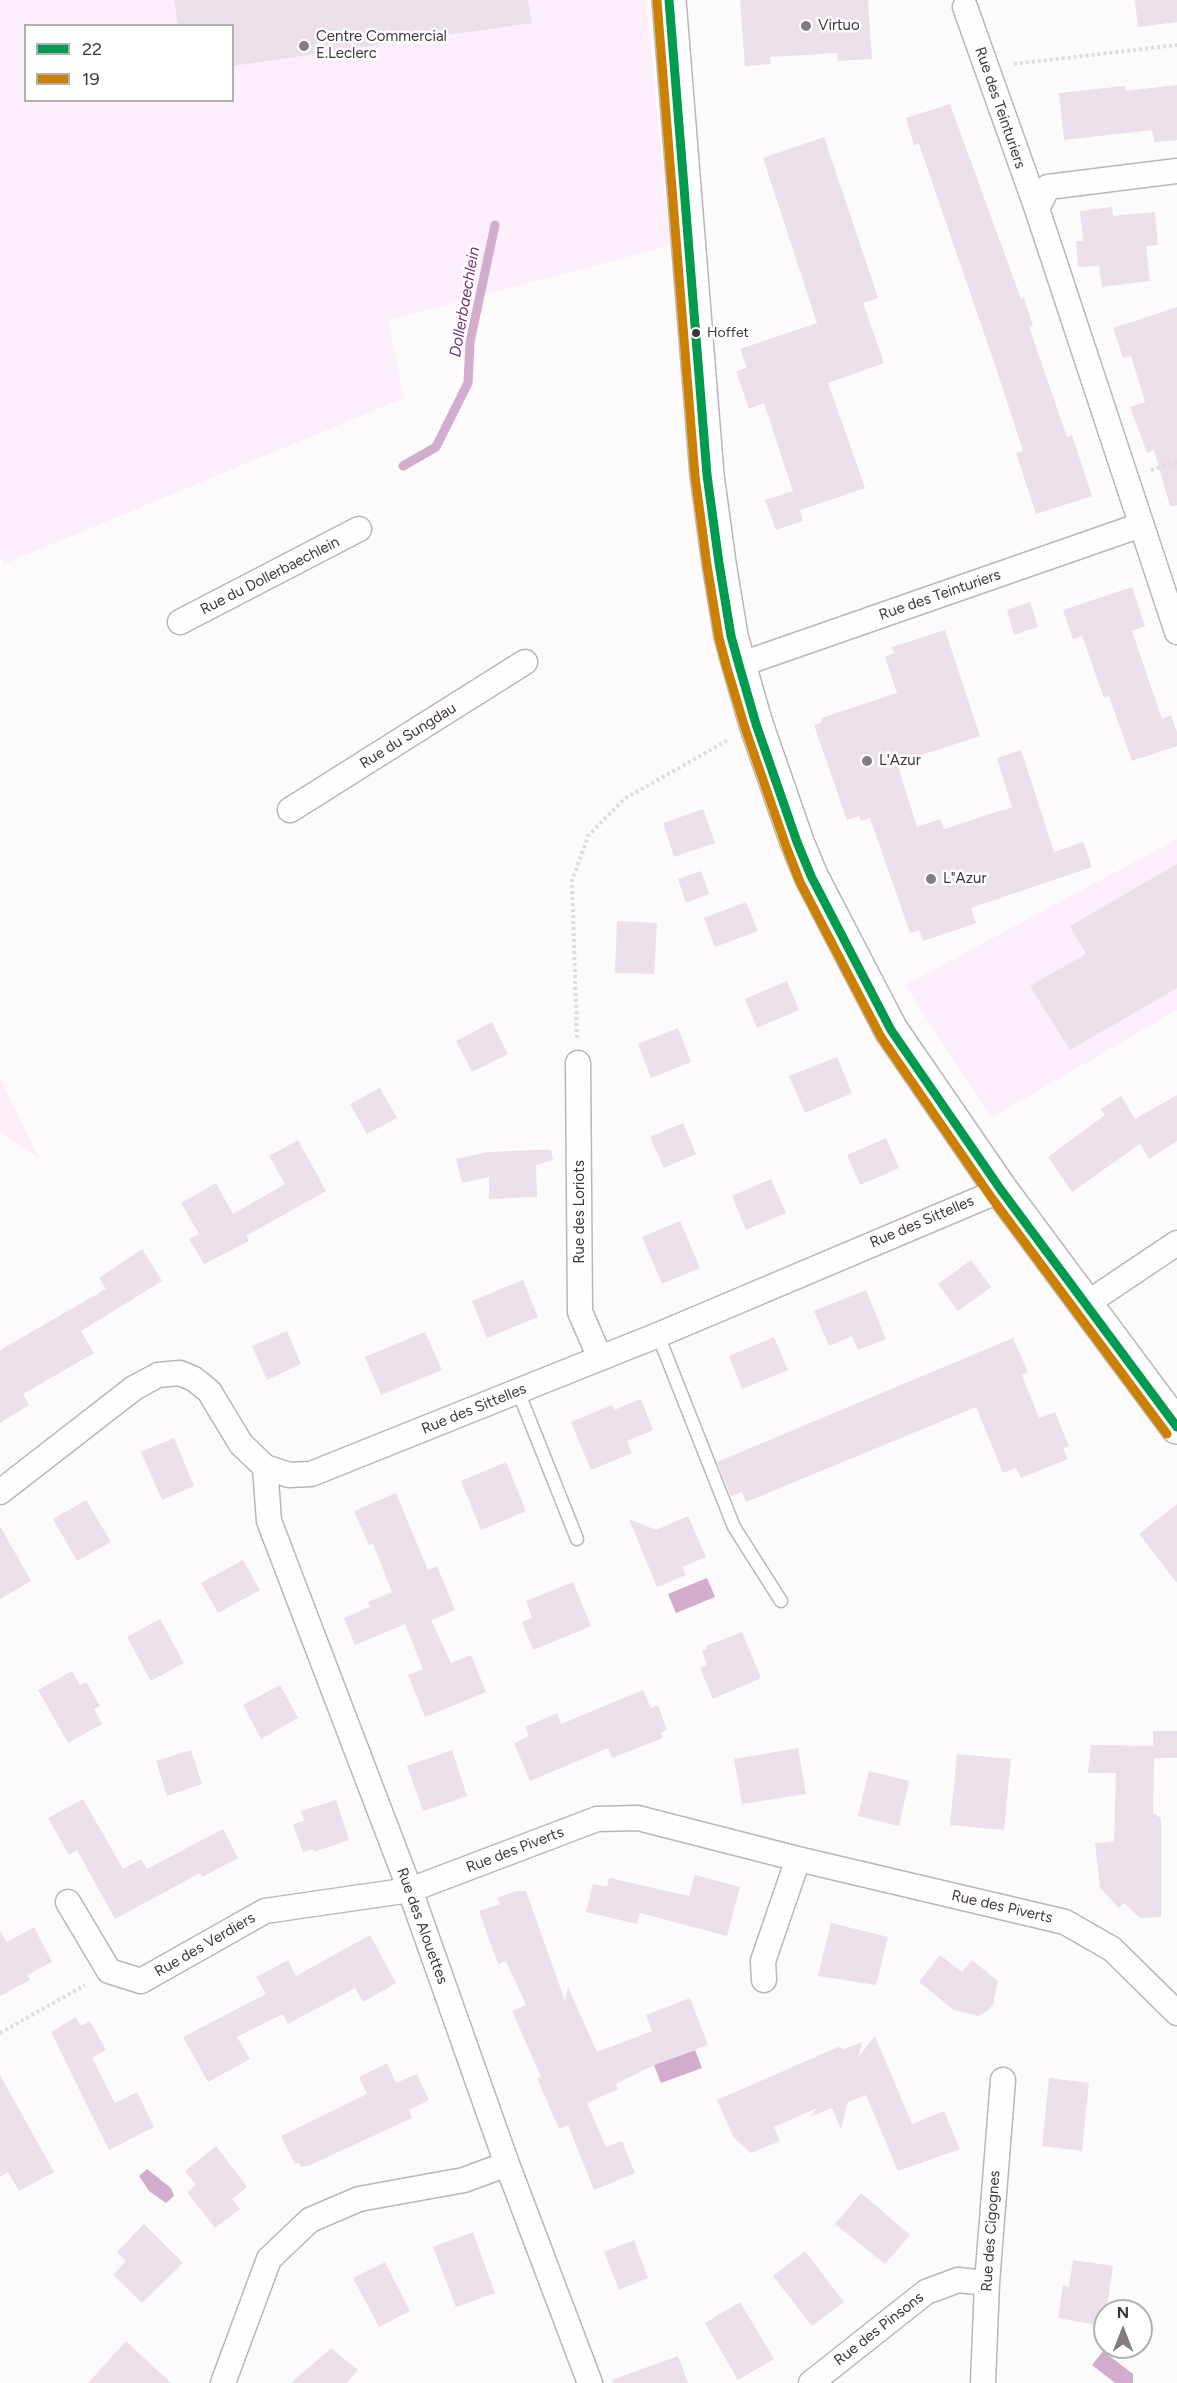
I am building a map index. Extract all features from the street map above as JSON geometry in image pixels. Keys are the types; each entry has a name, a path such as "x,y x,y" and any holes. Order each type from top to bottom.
{"main road":[{"path":"669,0 707,476 731,636 756,724 811,876 891,1030 1001,1190 1177,1427"}],"street":[{"name":"Rue des Teinturiers","path":"965,7 1037,209 1177,632"},
{"path":"1024,177 1048,187 1177,171"},
{"path":"1037,209 1048,187"},
{"name":"Rue des Teinturiers","path":"739,665 1141,525"},
{"name":"Rue du Dollerbaechlein","path":"180,622 359,530"},
{"name":"Rue du Sungdau","path":"290,810 525,662"},
{"name":"Rue des Loriots","path":"578,1063 580,1312 600,1358"},
{"name":"Rue des Sittelles","path":"0,1492 134,1388 158,1375 180,1373 194,1379 209,1391 241,1444 265,1467 289,1475 311,1474 658,1335 1001,1190"},
{"path":"1086,1304 1177,1243"},
{"name":"Rue des Alouettes","path":"265,1467 269,1521 410,1890 507,2164 590,2383"},
{"name":"Rue des Piverts","path":"410,1890 597,1819 638,1818 798,1859 1065,1922 1112,1949 1177,2013"},
{"path":"764,1980 763,1961 798,1859"},
{"name":"Rue des Verdiers","path":"109,1971 141,1981 265,1911 410,1890"},
{"path":"68,1902 109,1971"},
{"name":"Rue des Cigognes","path":"983,2383 987,2283 1003,2080"},
{"path":"223,2383 269,2259 310,2220 359,2199 464,2180 507,2164"},
{"name":"Rue des Pinsons","path":"811,2383 926,2292 958,2280 987,2283"}],"lane":[{"path":"658,1335 734,1527 781,1600"},
{"path":"518,1391 576,1539"}],"path":[{"path":"986,68 1177,45"},
{"path":"578,1063 572,881 588,836 624,799 756,724"},
{"path":"0,2033 109,1971"}],"shaded area":[{"path":"0,0 646,0 670,246 388,320 404,398 4,564 0,557"},
{"path":"1177,839 1177,1010 991,1118 905,985"},
{"path":"0,1078 39,1158 0,1133"},
{"path":"707,1578 715,1597 676,1613 668,1594"},
{"path":"695,2050 702,2068 661,2083 654,2065"},
{"path":"147,2169 171,2188 174,2196 166,2203 149,2191 139,2176"},
{"path":"1097,2359 1113,2359 1133,2374 1133,2383 1115,2383 1092,2365"}],"building":[{"name":"Centre Commercial E.Leclerc","path":"174,0 528,0 532,23 234,66 234,24 178,24"},
{"name":"Virtuo","path":"740,0 868,0 872,59 838,61 837,53 770,57 771,64 745,66"},
{"path":"1135,0 1177,0 1177,22 1138,27"},
{"path":"1177,85 1177,140 1154,142 1152,130 1064,140 1059,93 1125,86 1125,91"},
{"path":"950,104 1021,299 1024,298 1033,326 1029,327 1067,437 1072,435 1092,496 1036,514 1016,453 1023,451 997,371 919,144 914,145 906,118"},
{"path":"824,137 878,298 863,303 884,363 828,383 865,488 800,510 799,508 803,521 776,530 765,500 793,491 764,403 749,409 736,371 747,368 740,349 817,323 763,158"},
{"path":"1112,207 1113,216 1155,212 1158,245 1146,246 1150,281 1102,287 1099,266 1078,267 1076,241 1083,241 1080,211"},
{"path":"1177,307 1177,505 1170,506 1154,450 1147,453 1130,407 1145,402 1131,356 1123,358 1113,328"},
{"path":"1132,587 1145,626 1132,631 1162,719 1171,715 1177,732 1177,746 1132,761 1109,696 1104,698 1082,636 1073,639 1063,610"},
{"path":"1030,602 1038,627 1014,635 1007,610"},
{"path":"945,630 980,736 897,763 917,827 940,819 944,829 1012,807 997,758 1021,750 1054,852 1083,842 1092,867 971,908 976,923 923,941 919,930 910,933 870,818 861,821 859,816 847,820 814,725 822,722 821,718 897,693 885,657 894,653 892,647"},
{"path":"703,809 715,843 674,857 663,823"},
{"path":"1177,864 1177,988 1070,1050 1030,986 1086,954 1070,926"},
{"path":"701,871 709,894 686,903 678,879"},
{"path":"746,902 758,931 715,947 704,918"},
{"path":"617,921 657,923 654,974 615,973"},
{"path":"787,981 799,1010 757,1028 745,999"},
{"path":"492,1022 508,1054 472,1072 456,1041"},
{"path":"678,1028 691,1062 651,1078 638,1044"},
{"path":"837,1057 852,1093 805,1113 789,1076"},
{"path":"380,1088 397,1118 367,1134 350,1104"},
{"path":"1177,1095 1177,1141 1149,1159 1140,1144 1072,1192 1048,1157 1105,1115 1101,1109 1121,1096 1135,1119"},
{"path":"683,1123 696,1154 664,1168 650,1137"},
{"path":"886,1138 899,1168 860,1185 847,1155"},
{"path":"298,1140 326,1191 246,1236 249,1241 204,1264 189,1239 199,1234 181,1203 216,1183 233,1214 285,1184 269,1156"},
{"path":"551,1150 553,1160 536,1165 537,1197 489,1199 489,1177 462,1183 456,1159 488,1152"},
{"path":"771,1179 786,1213 746,1230 732,1196"},
{"path":"680,1221 700,1268 662,1284 642,1237"},
{"path":"142,1249 162,1281 81,1331 94,1353 23,1394 29,1405 0,1423 0,1350 106,1289 99,1278"},
{"path":"971,1260 991,1287 958,1311 938,1284"},
{"path":"523,1280 538,1317 487,1338 472,1301"},
{"path":"866,1290 886,1339 858,1350 852,1336 829,1346 814,1311"},
{"path":"287,1331 301,1364 267,1380 252,1346"},
{"path":"425,1332 442,1370 381,1395 365,1357"},
{"path":"774,1337 788,1370 742,1389 729,1356"},
{"path":"1013,1338 1028,1372 1022,1375 1039,1418 1055,1412 1069,1446 1063,1448 1068,1459 1021,1478 1016,1468 1003,1473 976,1407 746,1502 742,1492 731,1496 717,1462"},
{"path":"641,1399 653,1430 627,1441 632,1453 591,1470 571,1422 612,1405 614,1410"},
{"path":"174,1438 194,1486 162,1500 141,1452"},
{"path":"506,1462 526,1511 481,1530 461,1481"},
{"path":"396,1493 428,1570 437,1566 455,1610 431,1620 451,1663 471,1655 486,1692 425,1717 408,1675 423,1669 405,1624 355,1645 344,1618 370,1607 368,1602 392,1592 373,1544 369,1545 354,1511"},
{"path":"86,1500 111,1542 77,1561 53,1519"},
{"path":"1177,1504 1177,1583 1139,1534"},
{"path":"688,1516 706,1557 682,1567 686,1575 657,1587 629,1519 656,1530"},
{"path":"0,1526 31,1581 0,1599"},
{"path":"243,1560 260,1590 218,1613 201,1583"},
{"path":"573,1582 591,1626 533,1650 522,1622 532,1618 526,1601"},
{"path":"160,1619 184,1663 151,1681 127,1637"},
{"path":"742,1632 761,1678 713,1699 700,1668 707,1665 702,1651 707,1649 706,1646"},
{"path":"72,1671 80,1685 86,1682 100,1706 94,1709 102,1724 68,1743 38,1690"},
{"path":"280,1685 298,1718 261,1739 243,1705"},
{"path":"643,1690 651,1708 658,1705 667,1730 661,1733 663,1738 612,1758 608,1748 530,1781 514,1743 529,1736 525,1727 557,1713 561,1724"},
{"path":"1153,1731 1177,1731 1177,1758 1154,1758 1153,1813 1161,1818 1161,1917 1140,1918 1124,1903 1119,1908 1100,1888 1095,1843 1114,1841 1116,1773 1088,1773 1091,1745 1153,1746"},
{"path":"798,1748 806,1794 742,1804 734,1759"},
{"path":"191,1750 202,1784 167,1796 156,1761"},
{"path":"452,1750 467,1796 423,1811 407,1766"},
{"path":"957,1754 1011,1759 1004,1830 950,1825"},
{"path":"869,1771 909,1781 899,1826 858,1816"},
{"path":"83,1799 123,1869 141,1859 147,1869 223,1829 238,1858 202,1877 200,1873 115,1919 77,1850 69,1855 48,1818"},
{"path":"336,1800 349,1840 314,1852 313,1849 303,1852 293,1824 304,1821 301,1811"},
{"path":"695,1875 740,1887 727,1936 640,1913 637,1924 586,1912 593,1884 607,1887 609,1878 689,1896"},
{"path":"516,1891 526,1891 565,2001 568,1987 597,2052 652,2031 646,2015 690,1998 708,2045 654,2065 616,2084 618,2089 587,2103 606,2147 622,2141 635,2173 594,2190 568,2125 559,2129 537,2078 541,2077 512,2011 526,2005 506,1961 498,1964 479,1911 500,1904 497,1898"},
{"path":"831,1923 888,1937 876,1985 818,1976"},
{"path":"34,1927 52,1962 27,1975 30,1980 0,1996 0,1931 7,1942"},
{"path":"370,1935 396,1983 363,2002 355,1988 288,2024 283,2014 237,2037 250,2059 208,2082 183,2037 266,1994 256,1977 288,1960 296,1976"},
{"path":"940,1955 962,1972 972,1960 998,1981 993,2005 987,2011 978,2016 954,2010 919,1982"},
{"path":"76,2017 81,2026 90,2021 106,2050 92,2058 115,2103 137,2092 154,2127 109,2150 51,2032"},
{"path":"875,2036 912,2124 944,2111 960,2149 898,2171 866,2095 848,2102 841,2129 832,2108 810,2117 817,2108 774,2127 780,2141 751,2153 734,2138 717,2100 838,2047 844,2049 862,2042 859,2056"},
{"path":"387,2063 396,2083 417,2074 429,2100 409,2110 412,2118 308,2166 301,2167 299,2163 295,2164 281,2136 367,2094 359,2077"},
{"path":"0,2075 54,2172 19,2191 8,2172 0,2177"},
{"path":"1049,2078 1089,2083 1082,2151 1042,2146"},
{"path":"216,2146 247,2187 232,2199 240,2209 215,2228 187,2192 196,2185 185,2171"},
{"path":"861,2193 910,2235 885,2264 835,2224"},
{"path":"144,2224 183,2263 142,2303 113,2275 126,2261 117,2252"},
{"path":"473,2232 495,2293 456,2307 433,2247"},
{"path":"634,2240 648,2278 619,2290 604,2252"},
{"path":"805,2251 844,2302 812,2326 773,2276"},
{"path":"1073,2260 1113,2266 1108,2299 1093,2299 1093,2324 1058,2318 1063,2285 1069,2287"},
{"path":"385,2262 410,2311 379,2327 353,2278"},
{"path":"740,2302 774,2359 738,2380 705,2323"},
{"path":"126,2341 171,2383 88,2383"},
{"path":"331,2348 358,2370 347,2383 291,2383"},
{"path":"678,2356 688,2383 613,2383 612,2380"}],"waterway":[{"name":"Dollerbaechlein","path":"403,466 436,447 468,383 470,342 495,225"}],"transit line":[{"name":"22","path":"669,0 707,475 719,563 731,636 739,665 756,724 797,842 811,876 891,1030 1001,1190 1177,1427"},
{"name":"19","path":"657,1 695,476 707,565 719,638 727,668 786,846 800,882 881,1037 991,1197 1167,1434"}],"place":[{"name":"Virtuo","path":"806,26"},
{"name":"Centre Commercial E.Leclerc","path":"304,46"},
{"name":"Hoffet","path":"696,333"},
{"name":"L'Azur","path":"867,761"},
{"name":"L\"Azur","path":"931,879"}]}
